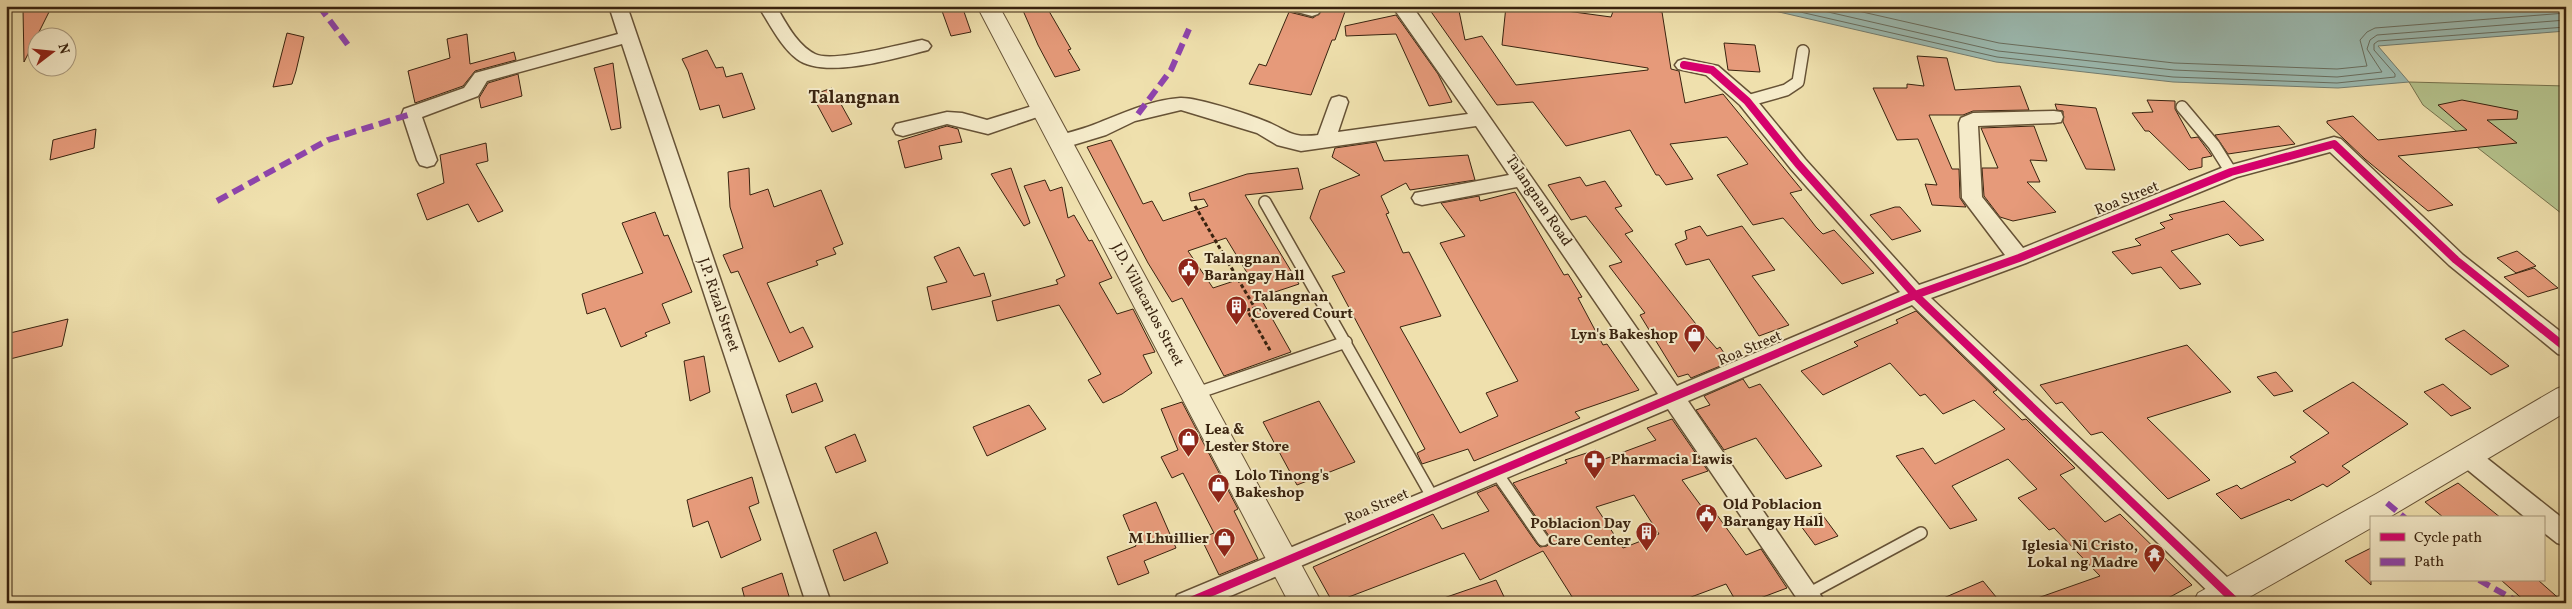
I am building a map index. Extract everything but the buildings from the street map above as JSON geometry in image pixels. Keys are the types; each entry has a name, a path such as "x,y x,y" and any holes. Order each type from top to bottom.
{"street":[{"name":"J.P. Rizal Street","path":"618,6 819,603"},
{"path":"767,6 797,48 811,60 823,63 922,46"},
{"name":"J.D. Villacarlos Street","path":"988,6 1306,603"},
{"name":"Talangnan Road","path":"1401,6 1412,17 1811,598"},
{"path":"427,160 411,114 471,92 482,77 628,37"},
{"path":"1684,65 1712,70 1747,101 1798,164 1915,295 2224,599 2466,454 2566,397"},
{"path":"1325,141 1339,102"},
{"path":"1060,142 1099,130 1130,116 1181,104 1195,105 1264,128 1284,140 1301,144 1482,119"},
{"path":"903,129 947,118 962,119 971,124 988,127 1042,109"},
{"path":"2019,258 1972,198 1968,123 1980,118 2054,117"},
{"name":"Roa Street","path":"1186,603 1915,295 2019,258 2231,172 2334,144 2456,260 2566,348"},
{"path":"1422,198 1523,179"},
{"path":"2466,454 2542,516"},
{"path":"2544,518 2566,536"}],"lane":[{"path":"1747,101 1786,90 1798,82 1803,51"},
{"path":"2182,107 2214,145 2231,172"},
{"path":"1265,202 1433,498"},
{"path":"1194,394 1346,342"},
{"path":"1496,472 1543,540"},
{"path":"1811,598 1921,533"}],"path":[{"path":"1195,206 1255,308 1247,310 1279,365"}],"green space":[{"path":"2409,82 2566,86 2566,217 2423,105"}],"water":[{"path":"1740,6 2566,6 2566,31 2378,46 2409,82 2338,88 2173,82 1996,62 1766,9"}],"marked path":[{"path":"319,6 351,49"},
{"path":"1138,114 1171,70 1189,29"},
{"path":"217,201 328,140 411,114"},
{"path":"2387,503 2403,516"},
{"path":"2483,582 2520,603"}],"cycle path":[{"path":"1684,65 1712,70 1747,101 1798,164 1915,295 2237,603"},
{"path":"1186,603 1915,295 2019,258 2231,172 2334,144 2456,260 2566,348"}],"place":[{"name":"Talangnan Barangay Hall","path":"1188,287"},
{"name":"Talangnan Covered Court","path":"1236,325"},
{"name":"Lyn's Bakeshop","path":"1694,354"},
{"name":"Lea & Lester Store","path":"1189,458"},
{"name":"Pharmacia Lawis","path":"1595,479"},
{"name":"Lolo Tinong's Bakeshop","path":"1219,504"},
{"name":"Old Poblacion Barangay Hall","path":"1707,533"},
{"name":"Poblacion Day Care Center","path":"1647,552"},
{"name":"M Lhuillier","path":"1225,558"},
{"name":"Iglesia Ni Cristo, Lokal ng Madre","path":"2154,574"}],"district":[{"name":"Talangnan","path":"854,98"}]}
